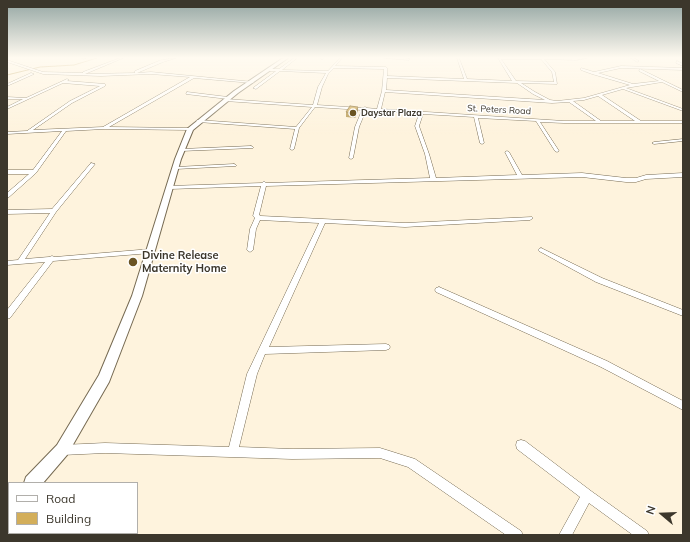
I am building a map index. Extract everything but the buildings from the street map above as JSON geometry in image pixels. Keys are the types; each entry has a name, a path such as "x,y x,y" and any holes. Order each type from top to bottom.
{"main road":[{"path":"33,482 62,450 104,378 137,296 181,150 190,130 226,99 256,83"}],"street":[{"path":"7,108 60,83"},
{"path":"28,132 71,102 104,85 81,83"},
{"path":"104,128 181,83"},
{"path":"242,83 253,85"},
{"path":"292,149 298,128 315,105 322,83"},
{"path":"379,109 385,83"},
{"path":"518,83 552,102"},
{"path":"627,83 633,85"},
{"path":"384,91 552,102 570,101 599,95 633,85 646,83"},
{"path":"668,83 683,91"},
{"path":"623,88 682,109"},
{"name":"St. Peters Road","path":"188,93 226,99 476,117 600,122 683,122"},
{"path":"599,95 641,122"},
{"path":"7,98 26,98"},
{"path":"570,101 600,122"},
{"path":"351,158 357,127 365,108"},
{"path":"421,113 417,126 427,154 433,178"},
{"path":"476,117 482,143"},
{"path":"537,120 557,151"},
{"path":"198,122 298,128"},
{"path":"7,133 104,128 190,130"},
{"path":"7,196 34,172 65,130"},
{"path":"654,143 683,140"},
{"path":"181,150 251,147"},
{"path":"507,152 520,177"},
{"path":"20,262 54,212 93,164"},
{"path":"176,168 234,165"},
{"path":"7,172 34,172"},
{"path":"170,188 264,183 592,175 636,180 646,177 683,175"},
{"path":"250,250 253,229 258,217 256,216 264,183"},
{"path":"7,212 54,212"},
{"path":"258,217 405,225 530,218"},
{"path":"233,452 252,374 323,221"},
{"path":"541,250 599,280 683,313"},
{"path":"7,262 150,251"},
{"path":"7,316 52,258"},
{"path":"439,290 604,364 683,406"},
{"path":"262,351 386,347"},
{"path":"521,444 587,495 643,535"},
{"path":"62,450 105,448 233,452 380,453 411,463 517,535"},
{"path":"565,535 587,495"}],"place":[{"name":"Daystar Plaza","path":"353,113"},
{"name":"Divine Release Maternity Home","path":"133,262"}]}
